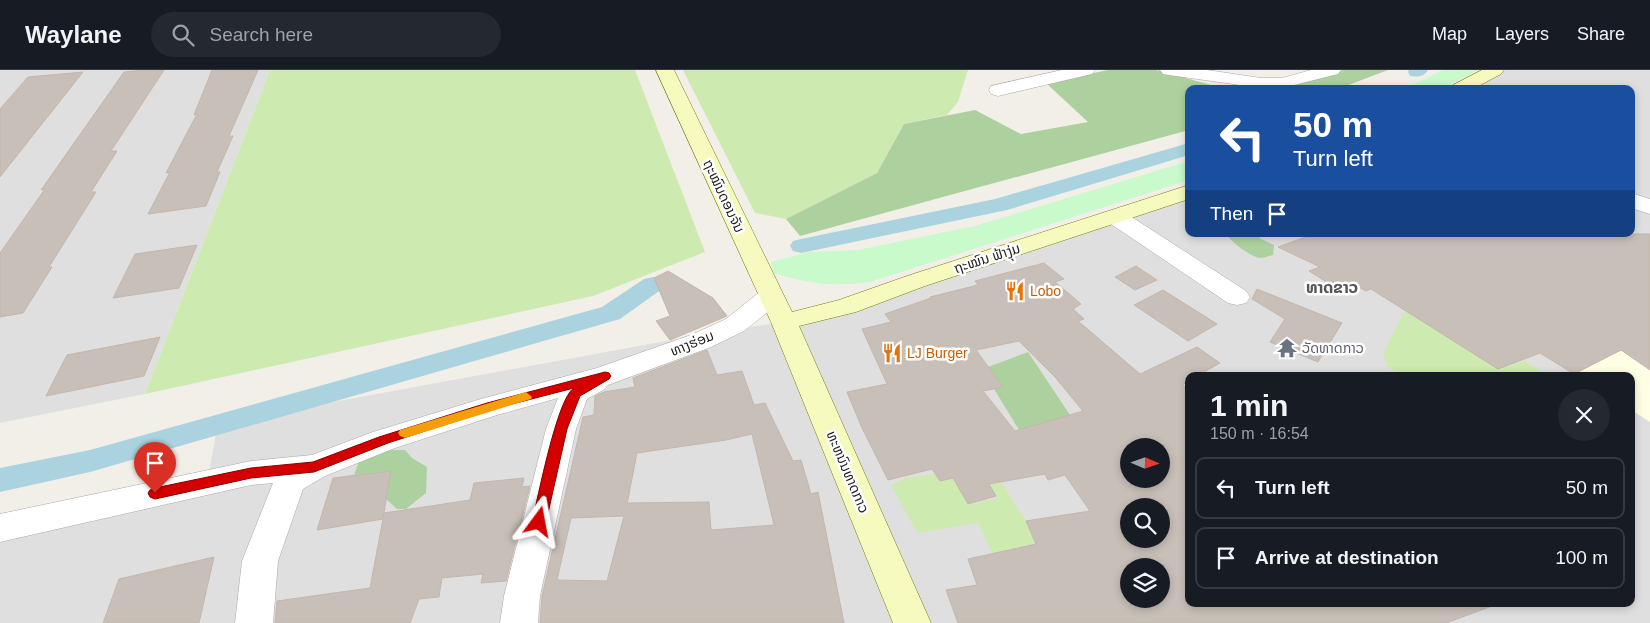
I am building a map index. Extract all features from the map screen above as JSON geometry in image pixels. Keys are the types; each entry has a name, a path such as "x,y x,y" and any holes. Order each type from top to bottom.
{"street":[{"name":"ຖະໝົນດອນຈັນ","path":"665,70 778,309"},
{"path":"998,90 1086,70"},
{"path":"1169,70 1261,83 1282,83 1332,70"},
{"path":"1467,85 1495,70"},
{"name":"ຖະໝົນ ຟ້າງຸ່ມ","path":"778,309 847,306 971,263 1185,193"},
{"path":"1635,201 1650,207"},
{"path":"1116,217 1237,297"},
{"name":"ທາງຮ່ອມ","path":"605,376 710,337 735,325 778,309"},
{"name":"ທະຫນົນທາດກາວ","path":"778,309 912,623"},
{"path":"254,623 260,561 290,481 314,467 384,440 483,408 605,376"},
{"path":"519,623 522,596 560,429 575,393 605,376"},
{"path":"0,528 251,473 314,467"}],"shaded area":[{"path":"0,70 270,70 145,394 0,423"},
{"path":"1495,70 1650,70 1650,623 0,623 0,528 208,478 218,423 715,332 784,322 1185,193 1185,237 1635,237 1635,85 1467,85"},
{"path":"1650,336 1650,422 1635,413 1635,372 1578,372"}],"green space":[{"path":"270,70 635,70 705,252 593,296 145,394"},
{"path":"683,70 968,70 958,102 947,115 904,124 877,173 786,219 755,213"},
{"path":"1108,70 1156,70 1211,85 1185,85 1185,131 800,236 786,219 877,173 904,124 975,110 1021,134 1088,122 1046,83"},
{"path":"1343,70 1388,70 1349,85 1282,85"},
{"path":"1443,70 1479,70 1448,85 1412,85"},
{"path":"1185,162 1185,181 870,282 822,284 799,280 774,273 771,262 809,252 858,250 975,226"},
{"path":"1229,237 1261,237 1259,238 1274,245 1273,255 1262,258 1256,257"},
{"path":"1405,310 1498,369 1525,361 1542,372 1396,372 1387,367 1383,354"},
{"path":"1028,352 1072,418 1019,430 994,389 1003,387 988,367"},
{"path":"381,450 405,450 412,458 427,467 426,493 406,509 397,509 386,499 390,471 354,475 359,461"},
{"path":"936,474 940,481 953,478 968,505 997,498 989,484 1001,482 1026,521 1036,543 993,554 978,523 917,533 891,485 905,478"}],"building":[{"path":"164,70 111,151 117,151 91,192 96,192 49,267 52,267 23,313 0,317 0,253 45,189 41,190 124,72"},
{"path":"212,70 258,70 229,136 233,136 217,172 220,172 206,206 148,214 170,172 166,173 197,114 194,115"},
{"path":"83,72 0,177 0,109 28,77"},
{"path":"1635,234 1650,234 1650,370 1621,350 1578,372 1571,372 1540,353 1498,369 1371,289 1366,291 1355,285 1341,291 1309,271 1320,267 1278,247 1306,237 1635,237"},
{"path":"197,245 179,288 113,298 135,254"},
{"path":"1044,263 1064,279 1055,282 1081,304 1073,309 1084,319 1078,321 1140,374 1197,347 1220,363 1204,372 1185,372 1185,383 1182,385 1185,387 1185,607 1489,607 1446,623 958,623 946,590 977,585 968,559 1036,544 1026,521 1090,511 1065,475 1048,480 1045,474 989,484 996,496 968,504 953,478 940,481 932,469 888,480 862,428 847,392 887,384 862,329 891,322 885,314 930,297 978,285 975,281","holes":["1019,341 1055,377 1083,411 1015,431 983,391 1003,387 976,350"]},
{"path":"1136,266 1157,280 1135,290 1115,277"},
{"path":"668,271 713,298 727,316 670,340 656,321 670,316 654,278"},
{"path":"1257,289 1342,323 1318,362 1270,342 1285,319 1252,299"},
{"path":"1163,290 1217,324 1188,341 1134,305"},
{"path":"160,337 144,376 46,396 67,355"},
{"path":"707,350 717,375 742,371 754,405 765,403 793,461 801,460 811,494 818,492 844,623 540,623 542,596 583,417 594,415 595,396 604,392 635,387 633,378","holes":["752,434 774,525 711,530 709,502 627,503 637,453 726,440","624,516 607,581 557,580 571,518"]},
{"path":"391,471 383,518 384,513 470,500 474,483 524,478 522,487 530,486 506,581 481,583 483,574 442,578 439,597 419,599 410,623 275,623 277,601 370,588 383,519 317,530 333,478"},
{"path":"214,557 199,623 103,623 119,579"}],"waterway":[{"path":"1416,72 1420,70"},
{"path":"801,246 999,205 1185,150"},
{"path":"0,480 90,461 611,313 653,284"}],"slow traffic":[{"path":"405,433 526,397"}],"place":[{"name":"Lobo","path":"1015,291"},
{"name":"ວັດທາດກາວ","path":"1287,348"},
{"name":"LJ Burger","path":"892,353"}],"district":[{"name":"ທາດຂາວ","path":"1332,287"}],"route":[{"path":"155,493 251,473 314,467 384,440 491,406 605,376 575,393 560,429 539,522"}]}
